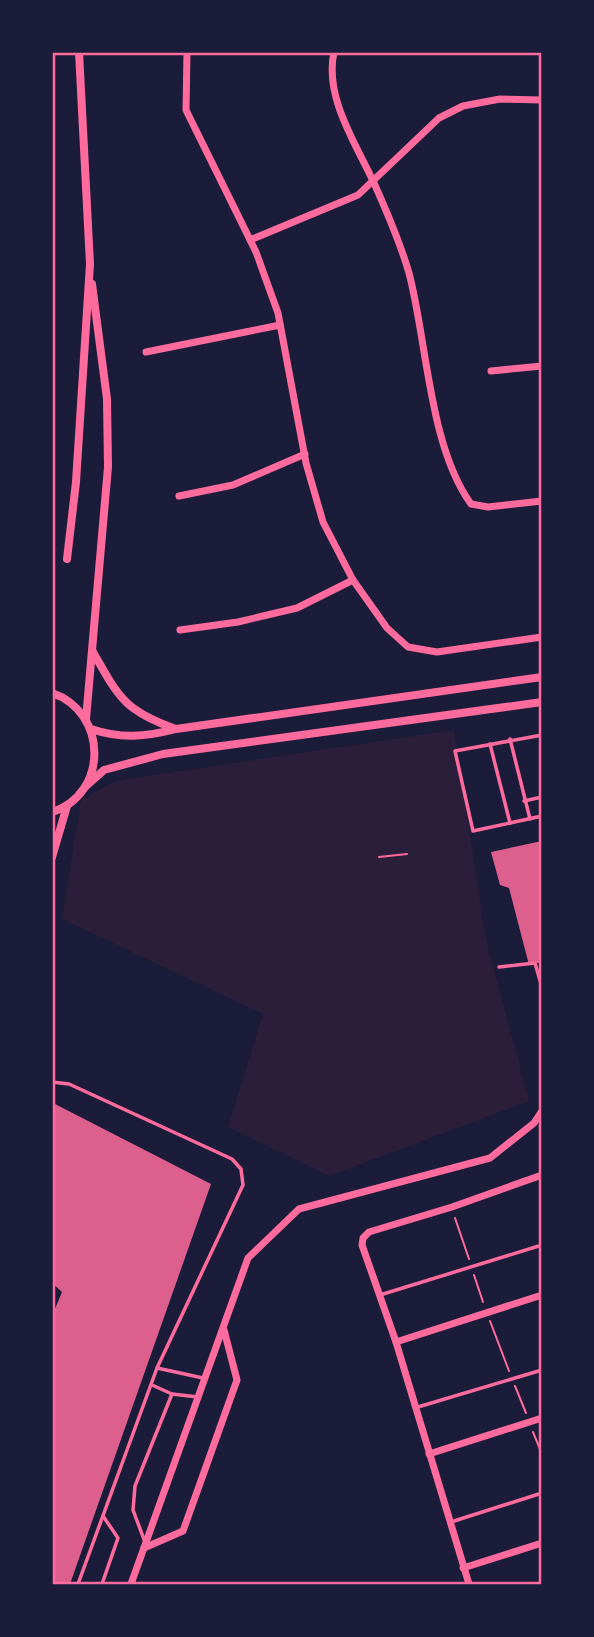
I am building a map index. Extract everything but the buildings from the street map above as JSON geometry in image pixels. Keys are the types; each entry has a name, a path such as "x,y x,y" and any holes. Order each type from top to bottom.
{"street":[{"path":"79,52 90,264 107,399 108,467 86,719"},
{"path":"187,52 187,110 256,252 280,324 305,454 323,522 353,580 387,628 408,647 437,652 541,637"},
{"path":"334,52 335,86 342,118 374,183 409,274 432,396 460,488 471,504 488,508 541,501"},
{"path":"250,240 358,195 374,183 429,127 463,106 500,99 541,100"},
{"path":"67,559 76,482 90,264"},
{"path":"146,352 280,324"},
{"path":"491,371 541,366"},
{"path":"179,496 233,485 305,454"},
{"path":"180,630 238,622 297,608 353,580"},
{"path":"93,652 118,696 141,717 176,729"},
{"path":"91,729 110,735 142,738 176,729 541,677"},
{"path":"52,693 75,706 91,729 96,752 86,786"},
{"path":"52,858 67,807 104,770 163,754 541,702"},
{"path":"52,813 67,807"},
{"path":"131,1584 248,1258 299,1209 490,1158 534,1123 541,1111"},
{"path":"469,1584 396,1342 362,1245 363,1238 369,1232 452,1208 541,1175"},
{"path":"396,1342 541,1295"},
{"path":"144,1546 183,1531 237,1380 224,1329"},
{"path":"429,1454 541,1418"},
{"path":"463,1568 541,1543"}],"lane":[{"path":"541,735 455,751 472,831 541,816"},
{"path":"510,739 530,819"},
{"path":"490,744 510,824"},
{"path":"524,801 541,797"},
{"path":"499,967 536,963 541,984"},
{"path":"52,1082 69,1084 232,1159 240,1170 243,1185 151,1384 78,1584"},
{"path":"380,1295 541,1245"},
{"path":"158,1368 205,1378"},
{"path":"416,1408 541,1370"},
{"path":"151,1384 172,1394 198,1397"},
{"path":"144,1546 133,1510 135,1486 172,1394"},
{"path":"449,1522 541,1493"},
{"path":"102,1584 118,1538 103,1516"}],"path":[{"path":"379,857 407,853"},
{"path":"452,1208 486,1312 541,1454"}],"shaded area":[{"path":"454,730 486,940 529,1101 329,1176 228,1127 263,1014 62,919 81,800 115,781"}]}
